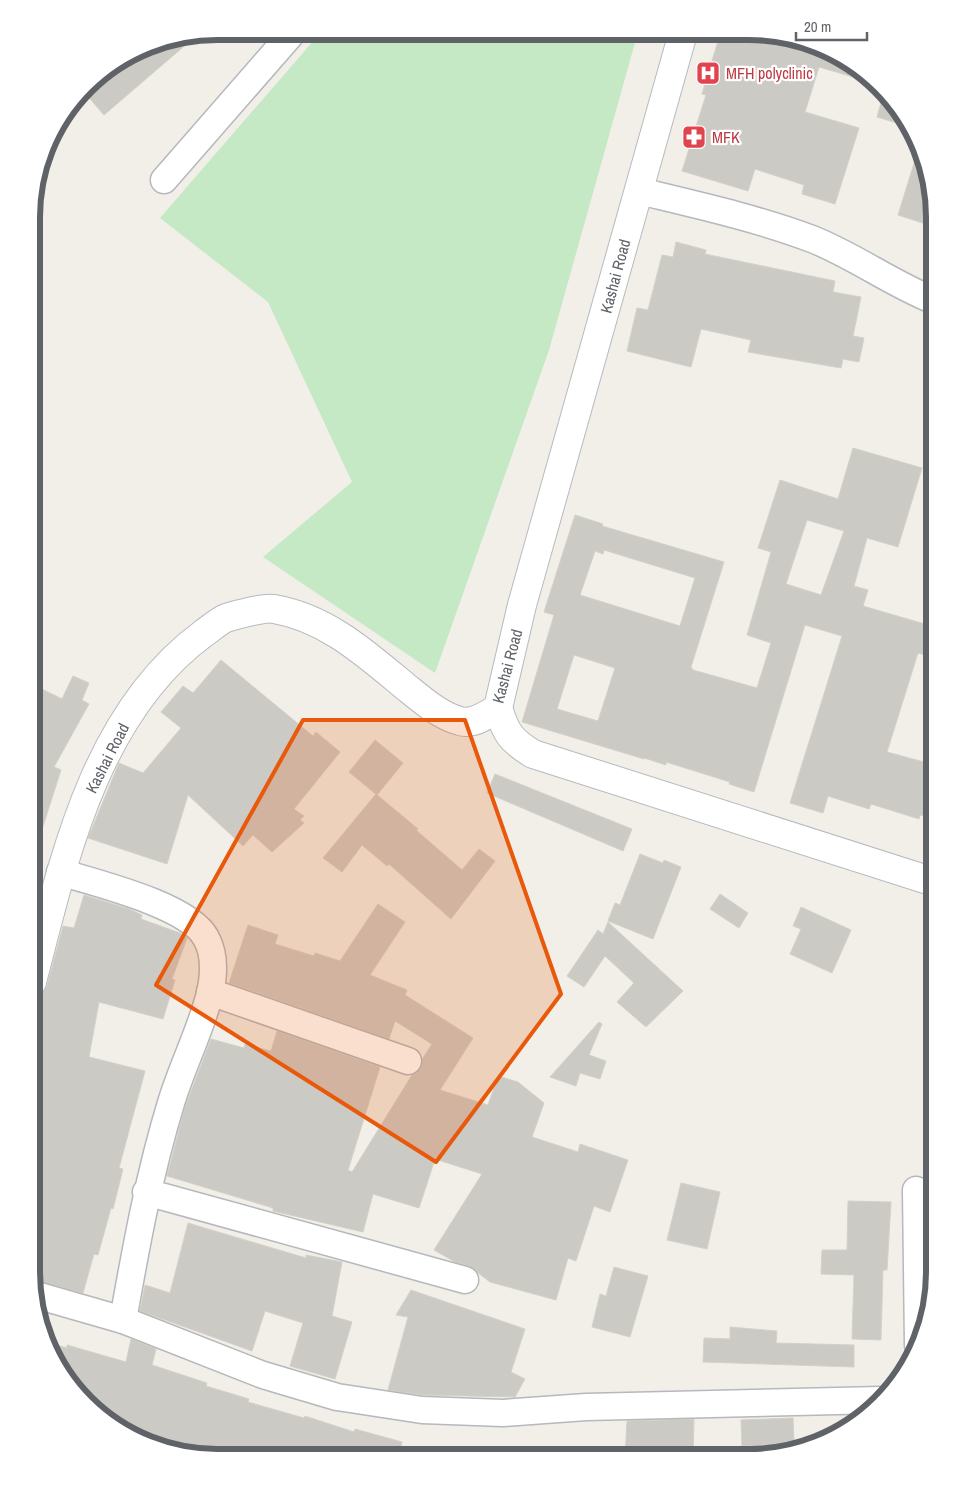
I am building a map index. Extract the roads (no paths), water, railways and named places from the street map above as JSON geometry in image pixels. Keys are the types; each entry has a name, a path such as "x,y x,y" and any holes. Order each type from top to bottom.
{"street":[{"path":"164,180 287,40"},
{"name":"Kashai Road","path":"40,951 60,872 86,799 117,733 153,681 194,641 225,618 272,608 314,620 352,643 430,706 460,722 477,720 498,708 522,605 681,40"},
{"path":"638,191 745,217 812,239 840,252 906,290 926,298"},
{"path":"498,708 505,729 514,743 533,754 926,879"},
{"path":"60,872 172,909 190,921 206,937 214,962 210,992 171,1102 146,1192 122,1320"},
{"path":"210,992 408,1061"},
{"path":"916,1190 918,1326"},
{"path":"146,1192 465,1280"},
{"path":"42,1297 122,1320 263,1375 337,1397 422,1410 503,1413 586,1407 871,1400"}],"place":[{"name":"MFH polyclinic","path":"708,73"},
{"name":"MFK","path":"694,137"}]}
